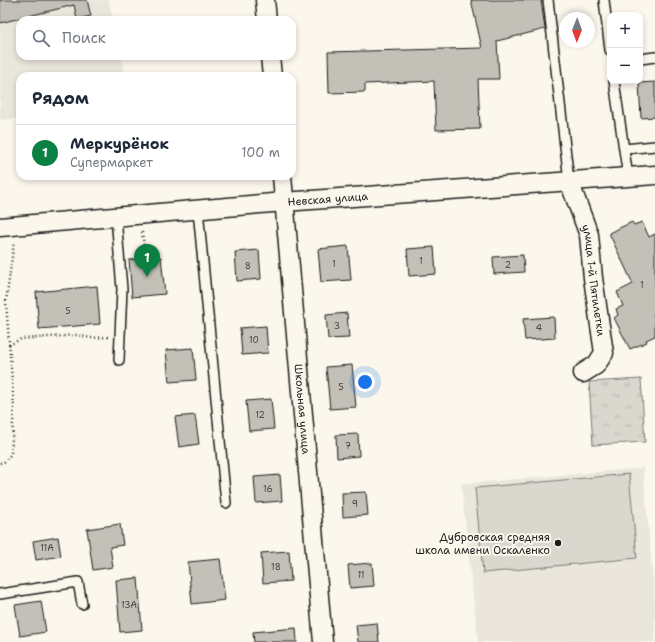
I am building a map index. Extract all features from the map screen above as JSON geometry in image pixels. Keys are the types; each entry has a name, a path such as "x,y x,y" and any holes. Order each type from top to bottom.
{"street":[{"path":"265,0 267,16"},
{"path":"270,60 272,72"},
{"name":"Невская улица","path":"7,231 116,217 284,202 655,175"},
{"name":"Школьная улица","path":"282,180 323,642"},
{"name":"улица 1-й Пятилетки","path":"569,181 589,236 592,278 604,353 596,365 583,373"}],"lane":[{"path":"548,0 569,181"},
{"path":"604,0 610,48"},
{"path":"643,59 655,58"},
{"path":"614,84 628,177"},
{"path":"624,148 655,146"},
{"path":"198,210 226,503"},
{"path":"116,217 122,289 119,360"},
{"path":"0,594 78,582 82,604"}],"path":[{"path":"142,225 145,253"},
{"path":"0,462 4,462 11,454 14,407 6,302 7,231"},
{"path":"9,346 21,339 77,335 91,338 120,336"}],"shaded area":[{"path":"0,0 109,0 112,16 16,16 16,60 122,60 124,72 16,72 16,118 0,120"},
{"name":"Дубровская средняя школа имени Оскаленко","path":"643,468 655,602 655,642 478,642 461,484"}],"green space":[{"path":"641,379 645,442 593,445 589,382"},
{"path":"629,474 637,558 483,573 475,488"}],"building":[{"path":"0,0 87,0 91,16 76,16 74,5 29,16 16,16 16,19 0,23"},
{"path":"471,0 541,0 545,29 497,41 499,79 478,79 480,129 436,130 434,81 365,84 365,92 329,93 328,52 482,48"},
{"path":"655,82 655,117 641,118 639,84"},
{"path":"632,222 634,225 642,222 649,237 655,234 655,336 646,340 647,342 630,349 614,318 618,315 616,309 623,306 617,292 633,284 609,233"},
{"path":"348,246 351,280 321,282 318,249"},
{"path":"434,247 436,274 409,276 407,249"},
{"path":"259,250 261,279 237,281 235,252"},
{"path":"523,255 524,272 494,274 493,257"},
{"path":"161,257 165,294 132,297 129,260"},
{"path":"97,286 100,324 39,329 36,292"},
{"path":"347,313 349,338 328,339 326,315"},
{"path":"554,317 555,338 525,340 523,319"},
{"path":"266,326 268,353 242,355 240,328"},
{"path":"193,348 196,380 169,382 166,350"},
{"path":"352,365 356,407 330,409 326,367"},
{"path":"271,399 274,429 249,431 246,401"},
{"path":"195,415 199,444 179,447 175,417"},
{"path":"358,434 359,456 337,458 336,435"},
{"path":"280,475 282,501 256,503 254,477"},
{"path":"366,492 368,515 343,517 342,493"},
{"path":"120,524 123,545 110,547 113,567 93,570 87,529"},
{"path":"58,537 61,556 36,560 33,541"},
{"path":"289,551 291,581 263,583 261,553"},
{"path":"220,559 225,600 192,604 188,562"},
{"path":"372,563 374,586 350,588 348,565"},
{"path":"138,578 142,630 120,632 116,580"},
{"path":"41,601 46,632 20,636 15,605"},
{"path":"377,623 379,642 358,642 356,625"},
{"path":"296,628 297,642 254,642 253,632"}],"place":[{"name":"Меркурёнок","path":"147,277"},
{"name":"Дубровская средняя школа имени Оскаленко","path":"558,543"}]}
